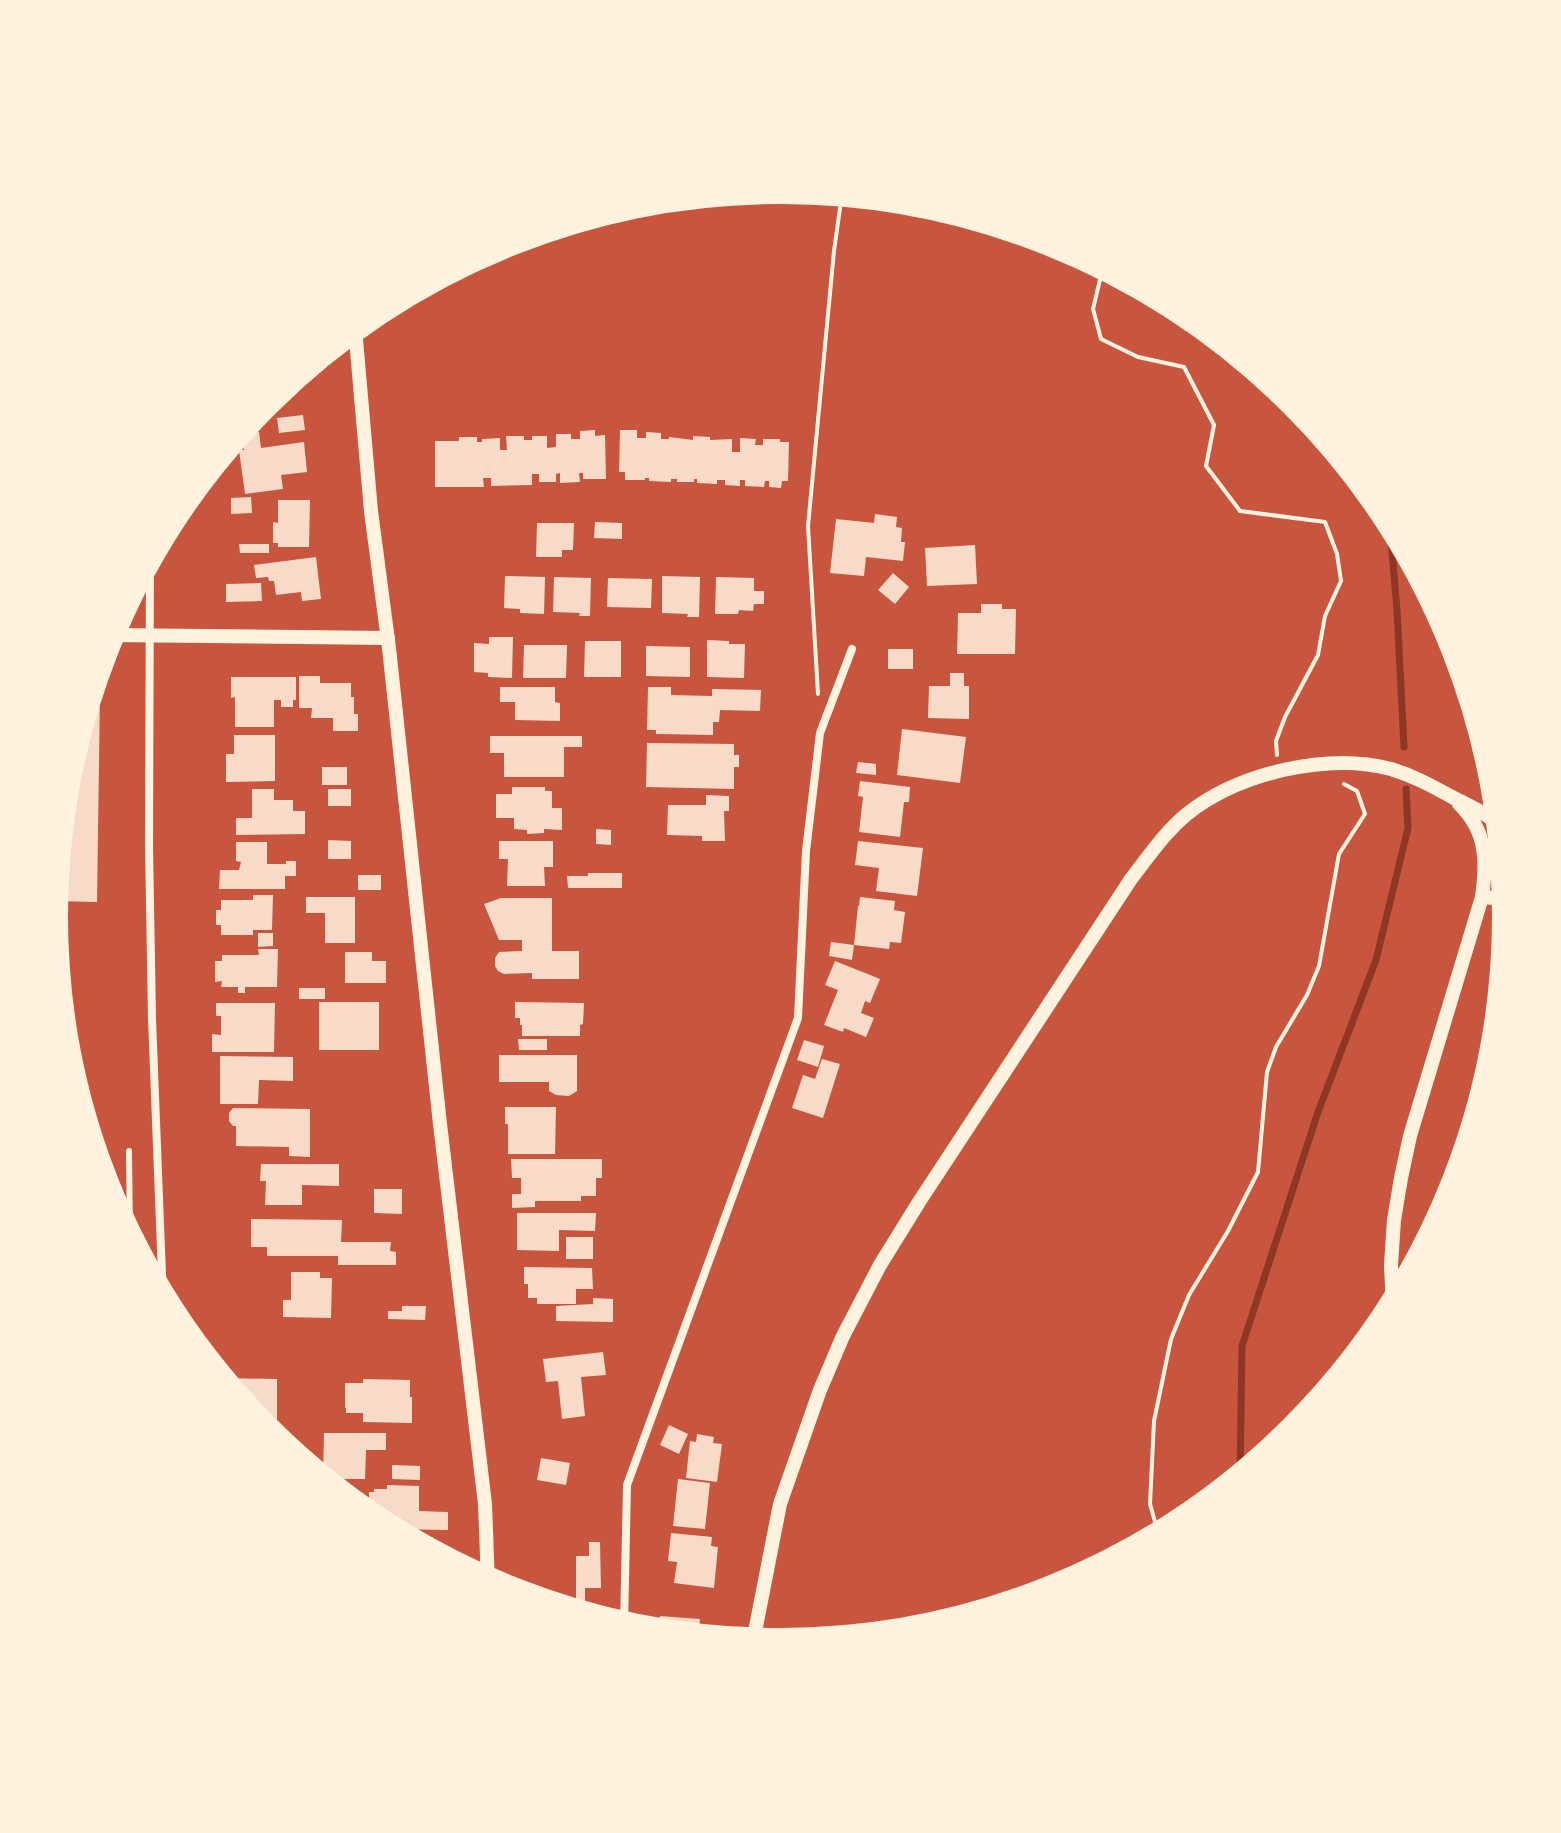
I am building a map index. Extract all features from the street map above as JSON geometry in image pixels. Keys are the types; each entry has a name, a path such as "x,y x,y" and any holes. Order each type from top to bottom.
{"street":[{"path":"356,342 371,511 388,638 440,1124 485,1504 487,1568"},
{"path":"150,581 149,846 162,1274"},
{"path":"124,635 388,638"},
{"path":"624,1613 627,1485 798,1018 806,851 820,733 852,649"},
{"path":"755,1630 780,1504 820,1390 843,1336 880,1265 919,1202 1131,879 1154,849 1186,815 1219,793 1277,771 1327,764 1363,764 1421,779 1488,815"},
{"path":"1392,1285 1394,1220 1410,1136 1482,897 1486,870 1481,836 1468,813 1452,797"},
{"path":"1482,897 1494,898"}],"lane":[{"path":"129,1151 130,1211"}],"path":[{"path":"820,733 808,526 840,205"},
{"path":"1100,278 1093,309 1101,339 1138,357 1184,367 1214,425 1206,466 1240,511 1325,522 1337,554 1341,581 1325,616 1318,655 1285,717 1276,741 1277,771"},
{"path":"1156,1524 1150,1504 1154,1421 1171,1339 1189,1295 1228,1231 1258,1172 1267,1072 1276,1047 1307,995 1319,966 1339,854 1365,814 1357,791 1343,783 1327,764"}],"building":[{"path":"303,415 305,430 279,433 277,418"},
{"path":"595,430 595,436 605,435 606,479 583,479 583,473 579,473 580,482 560,483 560,473 556,474 556,482 539,482 539,474 532,474 532,485 491,486 491,478 483,478 484,487 435,487 435,441 477,437 477,442 482,442 482,439 500,438 500,450 507,450 506,436 524,436 524,440 532,440 532,436 547,436 547,448 556,447 556,434 571,434 571,439 580,439 580,431"},
{"path":"620,430 637,430 637,438 646,438 646,432 661,433 661,439 693,440 693,436 710,437 710,440 732,439 732,452 740,452 740,438 756,439 755,445 763,445 763,439 780,439 780,442 789,442 788,481 782,481 781,488 769,487 769,481 765,481 764,487 745,486 745,480 740,480 740,486 725,485 725,480 717,480 717,484 697,483 697,479 694,482 677,482 677,479 671,479 671,482 649,481 649,478 625,480 625,472 619,472"},
{"path":"259,432 261,448 304,442 307,472 281,475 283,489 245,494 239,450 244,450 243,445"},
{"path":"251,497 252,513 231,514 231,498"},
{"path":"278,500 310,500 309,547 278,547 278,543 273,543 273,522 278,523"},
{"path":"875,514 897,517 896,527 902,528 901,542 905,542 903,561 866,557 864,576 830,573 836,519 874,523"},
{"path":"595,522 622,523 622,539 594,538"},
{"path":"537,523 574,523 573,550 562,550 562,557 536,557"},
{"path":"239,544 269,544 269,553 240,553"},
{"path":"975,545 977,584 927,586 925,548"},
{"path":"316,557 321,599 302,601 301,592 276,595 274,581 269,581 268,577 256,578 254,565"},
{"path":"893,573 909,587 895,604 878,590"},
{"path":"505,576 545,577 544,614 520,613 520,609 504,608"},
{"path":"662,576 700,577 699,617 662,613"},
{"path":"554,577 591,578 590,616 553,612"},
{"path":"716,577 754,578 754,591 764,591 764,604 754,604 753,611 715,614"},
{"path":"608,578 652,579 651,608 607,607"},
{"path":"261,583 262,601 226,602 226,584"},
{"path":"981,604 1002,604 1002,609 1016,609 1015,654 957,654 958,613 981,613"},
{"path":"489,637 513,637 512,678 488,677 488,673 474,672 474,643 489,644"},
{"path":"707,640 745,644 744,678 707,677"},
{"path":"585,641 621,641 621,677 584,677"},
{"path":"524,645 567,645 566,678 523,678"},
{"path":"646,646 690,647 690,677 646,676"},
{"path":"888,649 913,649 913,669 888,669"},
{"path":"950,673 964,673 964,686 969,686 969,719 928,718 929,686 950,686"},
{"path":"299,676 320,676 320,683 351,683 354,714 358,714 358,731 333,731 333,718 311,718 312,708 299,708"},
{"path":"231,677 296,677 296,700 293,700 293,707 281,707 281,700 274,700 274,727 235,727"},
{"path":"500,687 555,687 555,702 560,703 560,721 515,720 515,702 500,702"},
{"path":"648,687 671,687 671,695 712,696 712,689 761,690 760,711 720,710 719,722 713,722 713,735 656,734 656,730 647,730"},
{"path":"100,700 97,902 67,901 72,823 90,732"},
{"path":"902,729 966,737 960,783 897,775"},
{"path":"234,735 275,735 275,781 226,782 226,754 234,754"},
{"path":"490,736 582,736 582,747 564,747 564,777 504,777 504,753 490,753"},
{"path":"647,743 734,744 734,755 739,755 739,767 734,767 734,789 646,787"},
{"path":"858,762 876,764 876,775 856,773"},
{"path":"322,767 347,767 347,785 322,785"},
{"path":"860,781 910,787 909,802 904,802 900,837 859,832 863,797 858,796"},
{"path":"512,787 545,787 545,791 552,791 552,808 562,808 562,830 544,829 544,833 527,834 527,830 514,829 514,818 496,818 496,794 512,794"},
{"path":"252,789 274,789 274,800 293,800 293,811 305,811 305,834 236,835 236,818 252,818"},
{"path":"328,789 351,789 351,806 328,806"},
{"path":"706,795 729,796 729,811 724,811 725,841 702,841 702,836 667,835 668,805 706,805"},
{"path":"596,829 611,830 611,845 596,844"},
{"path":"328,840 351,841 351,859 328,859"},
{"path":"499,841 553,841 553,867 544,867 545,886 507,886 508,859 499,859"},
{"path":"858,841 923,848 917,896 876,891 879,868 855,865"},
{"path":"236,842 267,842 267,864 296,861 296,876 285,876 285,889 219,889 220,870 239,870 241,862 236,861"},
{"path":"588,873 622,873 622,888 568,888 567,876 588,876"},
{"path":"358,875 381,875 381,890 358,890"},
{"path":"253,895 273,895 272,930 253,930 253,935 221,935 221,925 216,925 216,910 221,910 221,900 253,900"},
{"path":"306,897 355,897 355,943 325,943 325,913 306,913"},
{"path":"860,897 895,901 894,910 905,912 901,943 890,942 889,949 854,945"},
{"path":"501,898 552,898 552,951 579,951 579,979 532,979 532,973 504,974 498,971 495,958 499,952 522,951 522,940 499,940 484,904"},
{"path":"258,933 273,933 273,946 258,947"},
{"path":"831,942 854,945 852,960 829,956"},
{"path":"258,949 278,949 277,987 245,987 245,993 238,993 238,987 221,987 222,981 215,982 215,961 222,961 222,955 259,955"},
{"path":"345,952 372,952 372,961 386,961 386,983 345,983"},
{"path":"835,961 880,979 870,1003 865,1001 861,1013 874,1018 866,1037 844,1028 843,1032 824,1025 838,990 825,985"},
{"path":"299,988 325,988 325,999 299,999"},
{"path":"319,1002 379,1002 379,1050 319,1050"},
{"path":"515,1002 584,1003 580,1036 522,1036 520,1018 515,1018"},
{"path":"216,1003 275,1003 274,1052 212,1052 212,1034 221,1035 221,1016 216,1016"},
{"path":"518,1039 547,1039 547,1050 519,1050"},
{"path":"804,1040 824,1046 818,1067 797,1060"},
{"path":"499,1055 577,1055 577,1091 569,1096 556,1095 549,1091 549,1082 499,1082"},
{"path":"220,1056 293,1057 293,1081 259,1080 258,1104 220,1104"},
{"path":"822,1059 840,1064 823,1118 792,1108 803,1075 815,1079"},
{"path":"505,1107 556,1107 555,1154 508,1154"},
{"path":"233,1108 310,1109 310,1157 289,1156 289,1147 236,1146 236,1126 229,1121"},
{"path":"511,1159 602,1159 602,1178 596,1178 596,1196 581,1196 581,1201 535,1201 535,1207 512,1208 512,1194 521,1194 521,1178 512,1178"},
{"path":"261,1164 339,1164 339,1186 302,1185 302,1205 265,1205 266,1181 260,1181"},
{"path":"374,1189 402,1189 402,1214 374,1213"},
{"path":"517,1213 596,1213 595,1231 559,1230 559,1251 517,1250"},
{"path":"251,1219 342,1220 341,1242 391,1242 390,1251 396,1252 396,1265 338,1265 338,1256 267,1256 267,1247 251,1247"},
{"path":"566,1237 593,1237 593,1259 566,1259"},
{"path":"524,1267 592,1268 593,1289 576,1289 576,1304 537,1304 537,1298 528,1298"},
{"path":"291,1272 320,1272 320,1278 332,1278 331,1318 283,1317 283,1300 291,1300"},
{"path":"593,1298 613,1299 613,1322 556,1321 556,1306 593,1304"},
{"path":"402,1306 426,1306 425,1320 388,1319 388,1311 402,1311"},
{"path":"603,1352 606,1375 581,1377 585,1416 562,1419 558,1381 546,1382 543,1359"},
{"path":"235,1378 277,1379 277,1424"},
{"path":"363,1379 410,1380 412,1423 363,1422 363,1413 346,1413 345,1383 363,1383"},
{"path":"669,1425 688,1434 679,1454 660,1445"},
{"path":"324,1433 386,1433 386,1450 366,1450 365,1479 341,1479 323,1465"},
{"path":"697,1434 714,1437 713,1443 722,1444 717,1482 686,1478 690,1441 696,1442"},
{"path":"541,1458 570,1463 566,1485 537,1480"},
{"path":"392,1465 420,1466 420,1480 392,1479"},
{"path":"678,1479 710,1483 705,1529 673,1526"},
{"path":"387,1485 419,1486 419,1511 448,1512 448,1530 414,1529 369,1500 369,1492 387,1489"},
{"path":"671,1533 712,1537 711,1546 718,1547 714,1588 674,1583 677,1562 668,1561"},
{"path":"589,1542 600,1542 601,1588 585,1588 585,1601 577,1601 576,1556 589,1556"},
{"path":"660,1616 700,1619 699,1626 660,1620"}],"waterway":[{"path":"1392,547 1404,747"},
{"path":"1240,1463 1242,1346 1318,1112 1376,960 1408,828 1406,789"}]}
